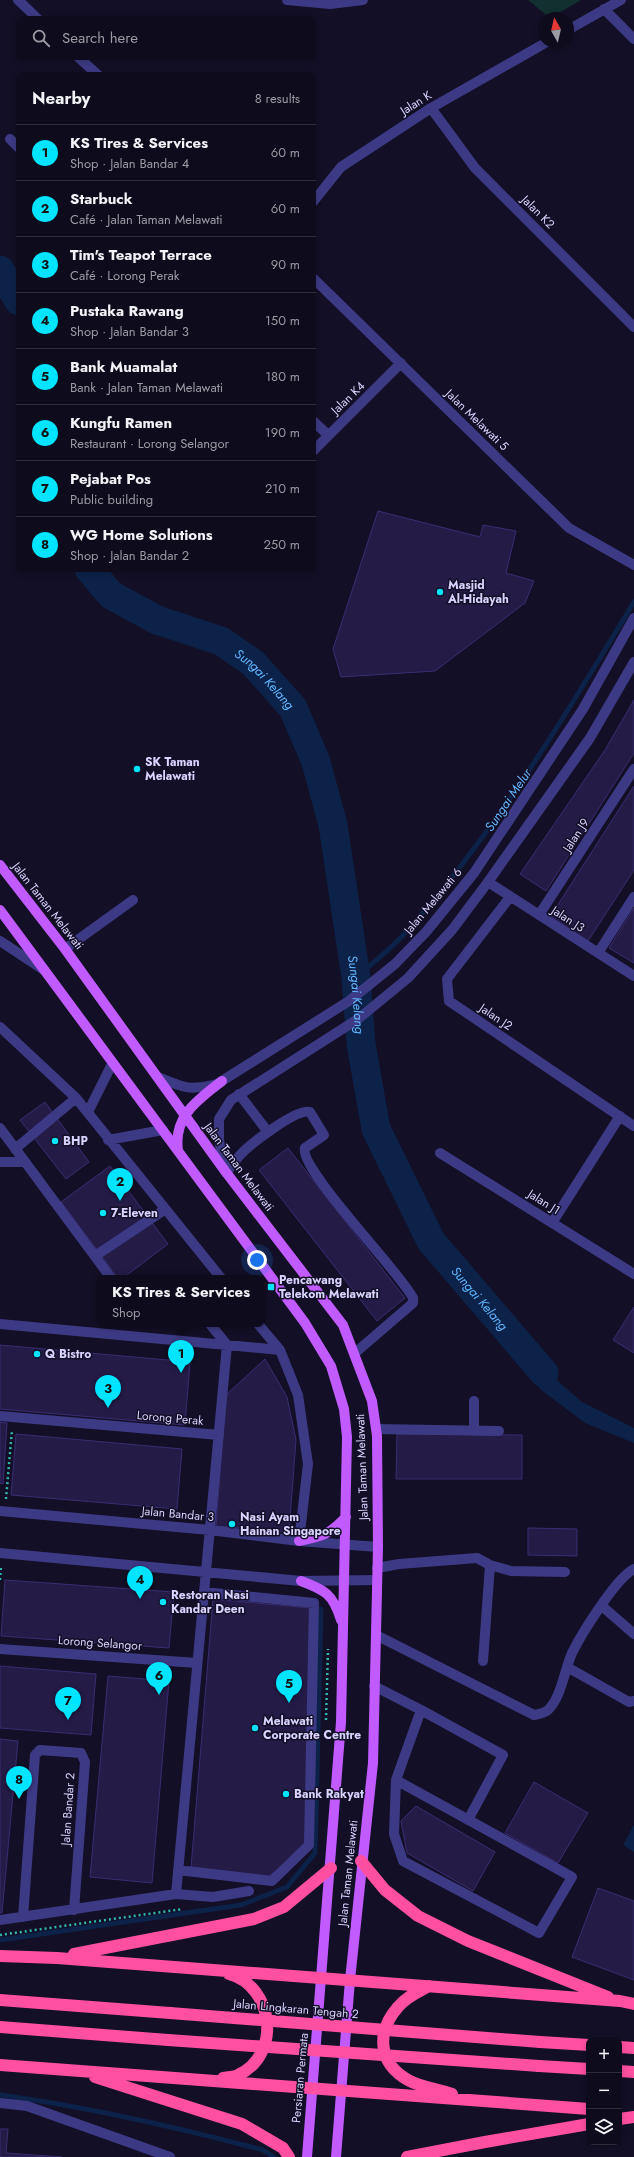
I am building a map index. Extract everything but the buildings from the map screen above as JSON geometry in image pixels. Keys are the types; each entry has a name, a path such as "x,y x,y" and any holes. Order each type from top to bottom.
{"highway":[{"path":"362,1861 385,1890 418,1916 468,1941 620,2001"},
{"path":"57,1958 254,1919 284,1907 331,1868"},
{"path":"0,1956 57,1958 350,1980 620,2001 634,2004"},
{"path":"208,2080 238,2075 254,2062 265,2045 268,2025 264,2004 252,1987 235,1975 215,1970"},
{"path":"429,1986 406,1999 398,2007 387,2023 382,2042 387,2061 396,2072 409,2080 469,2100"},
{"name":"Jalan Lingkaran Tengah 2","path":"0,2000 586,2045"},
{"path":"0,2027 586,2069"},
{"path":"622,2047 634,2048"},
{"path":"0,2065 586,2108"},
{"path":"76,2071 242,2124 282,2148 289,2157"},
{"path":"622,2071 634,2072"},
{"path":"622,2111 634,2112"},
{"path":"622,2119 634,2117"},
{"path":"408,2157 586,2125"}],"main road":[{"name":"Jalan Taman Melawati","path":"0,865 65,949 226,1172 343,1325 356,1354 372,1401 376,1429 378,1547 373,1763 350,1980 341,2090"},
{"name":"Jalan Taman Melawati","path":"0,910 112,1064 163,1130 179,1154 305,1323 331,1366 344,1409 347,1437 341,1722 331,1868 321,1978"},
{"path":"179,1154 176,1139 184,1114 222,1081"},
{"path":"299,1541 318,1538 333,1531 346,1517"},
{"path":"301,1581 322,1589 336,1606 343,1628"},
{"name":"Persiaran Permata","path":"307,2157 321,1978"},
{"path":"336,2157 341,2090"}],"street":[{"path":"18,0 35,16"},
{"path":"287,0 330,4 363,0"},
{"path":"574,26 620,0"},
{"path":"604,9 634,40"},
{"name":"Jalan K","path":"316,198 341,167 431,108 538,47"},
{"path":"81,60 95,72"},
{"name":"Jalan K2","path":"431,108 475,168 634,327"},
{"path":"10,139 16,145"},
{"name":"Jalan Melawati 5","path":"316,281 569,528 634,565"},
{"name":"Jalan K4","path":"316,448 401,363"},
{"path":"316,424 328,435"},
{"name":"Jalan Melawati 6","path":"158,1077 179,1086 196,1090 222,1081 349,1001 395,964 426,932 474,873 583,709 634,618"},
{"path":"226,1172 219,1140 219,1119 231,1100 358,1019 408,978 452,930 488,882 590,738 634,662"},
{"name":"Jalan J9","path":"539,915 634,769"},
{"name":"Jalan J3","path":"488,882 634,976"},
{"name":"Jalan J2","path":"510,897 447,979 449,1001 634,1126"},
{"path":"598,953 634,897"},
{"path":"65,949 133,900"},
{"path":"0,941 46,972"},
{"path":"0,1027 76,1098 164,1210 218,1275"},
{"path":"88,1112 112,1064"},
{"path":"239,1094 268,1132"},
{"path":"15,1149 76,1098"},
{"path":"226,1172 242,1153 268,1132 302,1111 310,1112 324,1135 305,1148 305,1157 340,1206 414,1298 414,1303 356,1354"},
{"path":"552,1222 620,1116"},
{"path":"0,1128 109,1275"},
{"path":"108,1140 163,1130"},
{"name":"Jalan J1","path":"440,1153 634,1274"},
{"path":"0,1162 25,1162"},
{"path":"95,1256 164,1210"},
{"path":"0,1324 280,1350"},
{"path":"176,1894 228,1345 213,1327"},
{"path":"261,1327 280,1350 298,1395 308,1464 299,1541"},
{"path":"474,1401 474,1431"},
{"name":"Lorong Perak","path":"0,1416 219,1435"},
{"path":"376,1429 499,1431"},
{"name":"Jalan Bandar 3","path":"3,1511 210,1530 345,1546 378,1547"},
{"path":"0,1553 301,1581 344,1579 377,1580"},
{"path":"377,1568 399,1564 477,1558 490,1565 511,1571 564,1572"},
{"path":"483,1661 490,1565"},
{"path":"376,1635 534,1716 547,1712 555,1702 572,1653 617,1584 634,1569"},
{"path":"178,1870 272,1881 309,1845 314,1603 204,1592"},
{"path":"602,1606 634,1634"},
{"name":"Lorong Selangor","path":"0,1649 197,1663"},
{"path":"567,1667 629,1702 634,1701"},
{"path":"374,1686 503,1755 468,1820"},
{"path":"396,1780 572,1877 539,1933 403,1861 394,1834 396,1780 421,1710"},
{"name":"Jalan Bandar 2","path":"23,1917 35,1755 40,1750 81,1753 85,1762 74,1910"},
{"path":"0,1920 176,1894 213,1897 249,1892"},
{"path":"0,2103 27,2106 170,2157"}],"path":[{"path":"3,1511 13,1417"},
{"path":"326,1721 328,1646"},
{"path":"0,1935 189,1908"}],"green space":[{"path":"528,0 581,0 560,12 543,12"}],"water":[{"path":"521,1340 538,1355 560,1383 582,1402 634,1428 634,1443 585,1423 540,1389 514,1349"},
{"path":"634,1825 634,1852 623,1845"}],"waterway":[{"name":"Sungai Kelang","path":"0,270 16,296"},
{"name":"Sungai Kelang","path":"92,572 111,595 157,620 221,641 253,663 293,708 316,762 333,825 356,978 361,1044 376,1129 431,1241 544,1373"},
{"name":"Sungai Melur","path":"356,978 400,939 438,895 469,855 527,773 582,688 634,602"},
{"path":"0,1940 241,1905 287,1887 315,1853 321,1609"},
{"path":"0,2095 66,2105 198,2133 263,2150 274,2157"}],"place":[{"name":"Masjid Al-Hidayah","path":"440,592"},
{"name":"SK Taman Melawati","path":"137,769"},
{"name":"BHP","path":"55,1141"},
{"name":"Starbuck","path":"120,1201"},
{"name":"7-Eleven","path":"103,1213"},
{"name":"Pencawang Telekom Melawati","path":"271,1287"},
{"name":"Q Bistro","path":"37,1354"},
{"name":"KS Tires & Services","path":"181,1373"},
{"name":"Tim's Teapot Terrace","path":"108,1408"},
{"name":"Nasi Ayam Hainan Singapore","path":"232,1524"},
{"name":"Pustaka Rawang","path":"140,1599"},
{"name":"Restoran Nasi Kandar Deen","path":"163,1602"},
{"name":"Kungfu Ramen","path":"159,1695"},
{"name":"Bank Muamalat","path":"289,1703"},
{"name":"Pejabat Pos","path":"68,1720"},
{"name":"Melawati Corporate Centre","path":"255,1728"},
{"name":"Bank Rakyat","path":"286,1794"},
{"name":"WG Home Solutions","path":"19,1799"}]}
